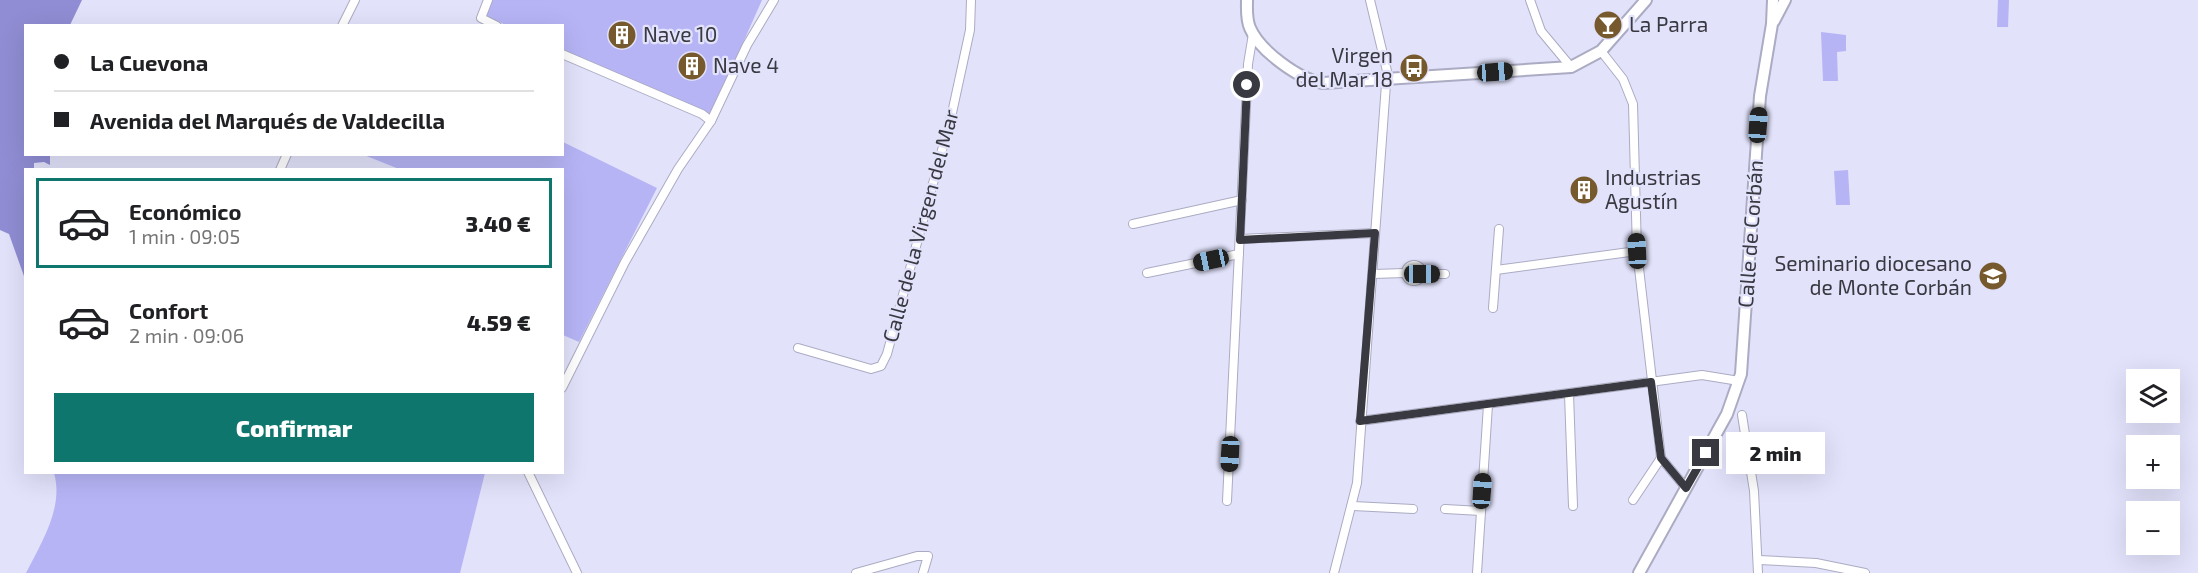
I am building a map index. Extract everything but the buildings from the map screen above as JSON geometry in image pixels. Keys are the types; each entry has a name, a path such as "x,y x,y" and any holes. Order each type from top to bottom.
{"main road":[{"path":"1247,0 1247,19 1253,34 1290,69 1313,82 1571,66 1601,51 1646,0"},
{"name":"Calle de Corbán","path":"1639,573 1727,414 1740,377 1760,96 1772,24 1773,0"},
{"name":"Calle de Corbán","path":"1772,24 1785,0"}],"street":[{"path":"343,24 355,0"},
{"path":"488,0 481,18 493,24"},
{"path":"564,384 625,262 678,169 711,121 747,45 774,0"},
{"name":"Calle de la Virgen del Mar","path":"798,348 863,368 881,366 887,354 952,113 970,30 971,0"},
{"path":"1334,573 1353,506 1357,483 1387,71 1370,0"},
{"path":"1530,0 1541,31 1571,66"},
{"path":"1227,501 1248,64 1253,34"},
{"path":"1248,64 1252,55 1268,50"},
{"path":"1601,51 1623,79 1633,104 1637,251 1661,458 1686,488"},
{"path":"564,55 702,114 711,121"},
{"path":"1133,224 1242,200"},
{"path":"1493,308 1498,229"},
{"path":"1240,240 1375,233"},
{"path":"1496,270 1637,251"},
{"path":"1148,273 1239,254"},
{"path":"1372,274 1405,273 1407,279 1413,282 1422,274 1445,274"},
{"path":"1360,421 1702,375 1740,377"},
{"path":"1569,394 1573,506"},
{"path":"1477,573 1488,405"},
{"path":"1742,415 1752,475 1758,573"},
{"path":"1633,500 1661,458"},
{"path":"529,474 577,573"},
{"path":"1353,506 1413,509"},
{"path":"1445,509 1481,512"},
{"path":"856,573 917,556 928,556 923,573"},
{"path":"1759,560 1816,563 1865,573"},
{"path":"1794,562 1799,573"}],"shaded area":[{"path":"0,0 82,0 70,24 24,24 24,156 50,156 50,165 44,162 34,163 34,168 24,168 24,276 9,234 0,230"},
{"path":"492,0 762,0 715,106 709,114 564,50 564,24 504,24 485,16"},
{"path":"1998,0 2009,0 2008,27 1997,27"},
{"path":"1821,32 1846,35 1846,51 1837,52 1838,81 1823,81"},
{"path":"564,142 657,188 579,342 564,335 564,168 396,168 366,156 564,156"},
{"path":"1848,170 1850,205 1836,205 1834,171"},
{"path":"54,474 485,474 460,573 26,573 49,525 56,499"}],"place":[{"name":"La Parra","path":"1608,25"},
{"name":"Nave 10","path":"622,35"},
{"name":"Nave 4","path":"692,66"},
{"name":"Virgen del Mar 18","path":"1414,68"},
{"name":"Industrias Agustín","path":"1584,190"},
{"name":"Seminario diocesano de Monte Corbán","path":"1993,276"}],"route":[{"path":"1247,85 1240,240 1375,233 1360,421 1651,382 1661,458 1686,488 1706,453"}]}
